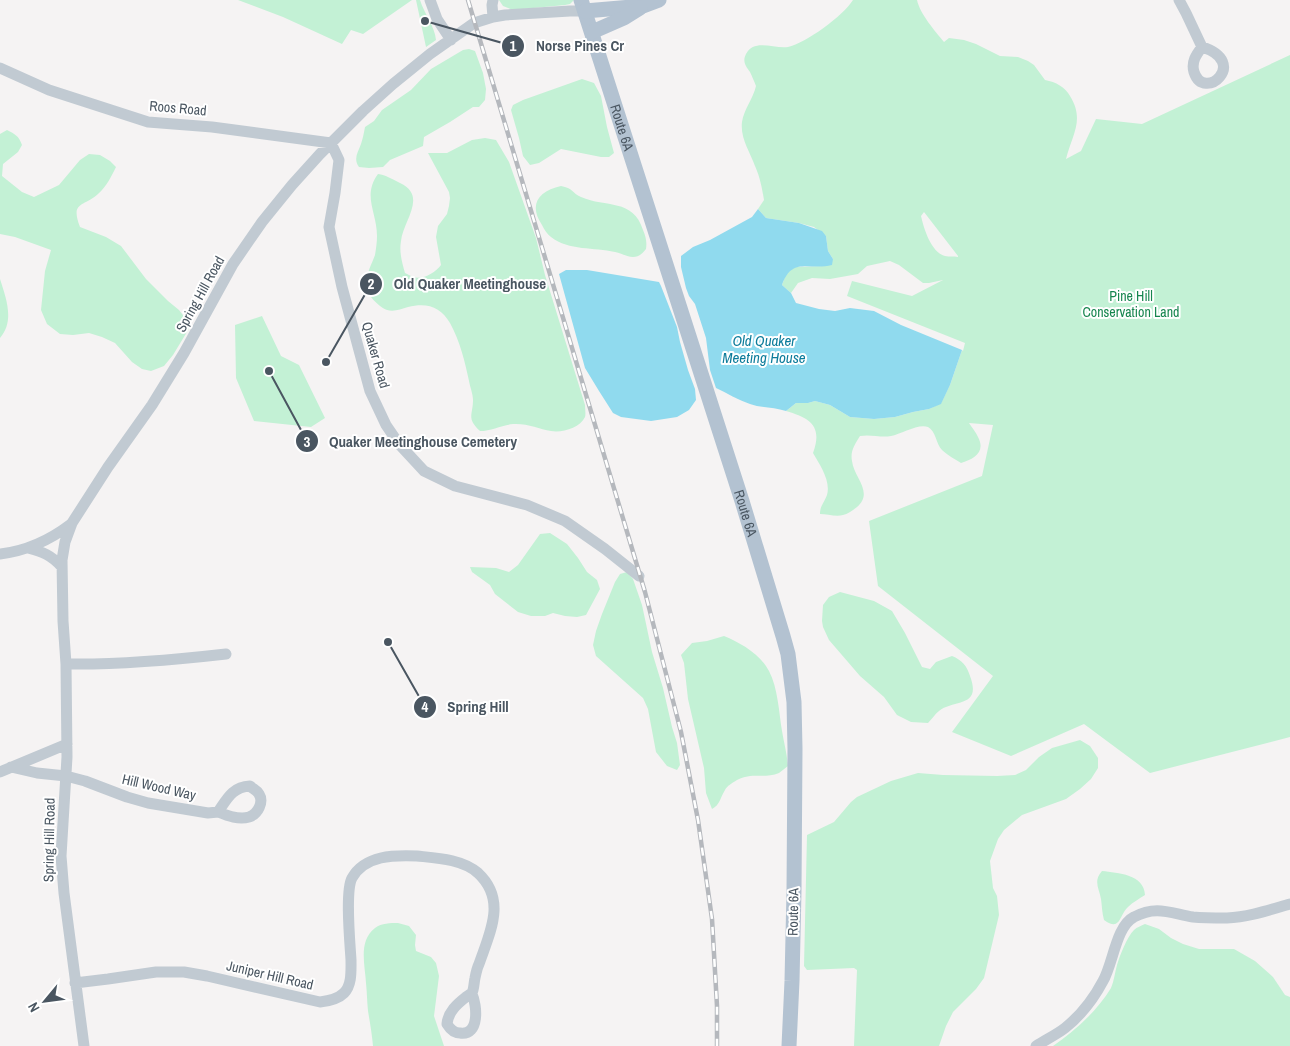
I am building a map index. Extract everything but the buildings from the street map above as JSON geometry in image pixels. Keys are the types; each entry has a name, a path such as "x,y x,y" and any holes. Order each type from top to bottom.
{"main road":[{"path":"592,32 659,0"},
{"path":"583,6 643,6"},
{"name":"Route 6A","path":"583,6 748,519 788,654 794,702 795,749 789,1046"}],"street":[{"path":"430,0 437,19 451,40"},
{"path":"493,0 493,17"},
{"path":"1179,0 1202,47"},
{"name":"Spring Hill Road","path":"84,1046 61,873 67,744 62,567 65,542 72,523 108,467 152,405 184,353 233,264 274,207 331,143 393,84 430,54 474,23 505,15 570,11 583,6"},
{"name":"Roos Road","path":"0,68 49,90 148,122 212,126 331,143"},
{"name":"Quaker Road","path":"331,143 339,160 329,227 342,287 370,391 386,425 399,444 424,471 455,486 527,506 565,521 639,576"},
{"path":"0,554 28,548 55,536 72,523"},
{"path":"28,548 46,553 62,567"},
{"path":"66,664 161,661 226,654"},
{"path":"5,770 67,744"},
{"name":"Hill Wood Way","path":"5,770 66,776 85,780 127,798 208,813 218,812"},
{"name":"Juniper Hill Road","path":"75,982 156,972 184,972 320,1002 334,1000 345,992 350,982 349,887 352,878 368,862 380,857 399,855 453,861 465,865 480,875 489,887 494,900 494,912 490,936 479,963 472,994"},
{"path":"1036,1046 1065,1028 1094,994 1108,971 1119,936 1131,918 1152,911 1166,910 1194,917 1227,918 1252,915 1290,904"}],"green space":[{"path":"238,0 412,0 363,34 351,30 342,44 283,17"},
{"path":"416,0 420,0 435,35 436,40 426,47"},
{"path":"499,0 574,0 570,4 565,5 513,10 503,6"},
{"name":"Pine Hill Conservation Land","path":"853,0 917,0 924,17 944,42 949,38 964,40 1000,56 1018,57 1034,65 1045,80 1066,90 1077,113 1076,128 1066,159 1081,151 1096,119 1142,124 1290,55 1290,737 1150,773 1084,724 1011,756 952,732 993,676 878,586 869,521 982,476 993,425 969,423 977,435 981,447 974,457 961,463 942,450 933,431 928,427 920,426 891,436 860,436 853,448 852,457 853,467 862,485 864,496 862,501 857,507 845,514 837,516 820,514 828,490 824,473 813,453 816,444 815,430 808,420 786,411 796,403 815,401 830,405 850,417 874,419 895,417 929,409 941,403 950,385 965,343 847,296 852,281 912,296 943,280 923,283 899,265 890,261 867,266 858,274 830,279 812,278 798,283 791,293 782,285 786,274 794,267 825,266 833,259 828,251 826,236 814,227 766,218 758,209 764,200 758,174 744,139 742,128 743,117 756,86 744,59 754,46 788,47 814,35 833,21","holes":["924,212 958,256 940,254 932,245 921,216"]},
{"path":"463,50 475,51 483,73 486,89 485,100 479,107 473,107 424,137 423,146 390,160 383,167 359,167 356,161 365,127 374,121 382,110 411,90 431,69"},
{"path":"582,79 594,83 601,96 614,153 609,157 601,157 561,149 539,163 530,165 523,156 511,110 513,105"},
{"path":"7,130 20,139 22,145 18,152 3,164 2,176 22,192 34,197 59,185 80,160 89,154 100,155 116,167 101,191 80,206 77,219 80,227 106,237 121,246 146,279 186,319 190,327 164,366 151,371 142,369 132,362 115,343 89,333 60,334 47,324 41,310 45,271 51,250 15,237 0,234 0,134"},
{"path":"485,138 496,140 509,162 536,238 545,275 585,405 583,421 575,427 565,430 551,431 518,424 480,431 473,423 471,416 473,398 462,352 454,330 442,313 433,307 421,305 394,311 387,310 376,302 368,291 367,279 375,255 377,238 371,190 378,174 400,183 408,188 412,195 412,209 401,241 401,257 405,273 417,278 425,277 436,271 441,265 436,237 438,226 447,214 450,198 449,192 428,153 447,153 472,140"},
{"path":"561,186 568,188 581,197 626,208 633,213 644,233 646,249 639,256 631,257 607,250 566,245 551,237 538,218 536,205 538,200 547,191"},
{"path":"0,279 7,302 8,317 5,331 0,338"},
{"path":"262,316 281,356 299,365 325,418 311,427 254,421 236,378 235,325"},
{"path":"550,533 567,544 587,572 597,580 600,589 586,615 577,617 553,613 545,616 531,616 518,612 495,594 490,585 472,572 470,567 496,568 509,572 518,565 540,534"},
{"path":"627,572 633,579 642,605 652,652 677,743 680,765 677,770 667,766 656,752 648,709 643,698 596,656 593,645 596,631 615,582 620,574"},
{"path":"840,592 874,601 892,611 922,667 930,669 936,662 952,656 959,659 967,669 973,686 969,698 945,707 928,723 911,722 897,715 884,697 860,676 829,640 823,627 823,605 829,597"},
{"path":"724,636 750,650 761,659 769,671 776,693 788,766 774,775 748,776 737,780 727,787 718,803 712,809 706,793 704,768 688,699 684,663 681,655 692,643"},
{"path":"1080,740 1090,746 1098,758 1098,768 1091,779 1066,799 1022,815 1004,830 998,839 990,861 999,915 984,978 953,1012 939,1046 854,1046 857,970 854,968 807,970 804,966 807,835 834,822 857,797 891,781 918,773 1015,775 1026,770 1039,757 1052,748"},
{"path":"1102,871 1129,876 1144,888 1145,895 1130,905 1119,921 1114,924 1104,920 1103,917 1097,881"},
{"path":"398,923 409,926 416,935 416,951 431,957 436,963 439,976 434,1016 444,1046 373,1046 368,1008 364,946 370,933 375,928 383,924"},
{"path":"1145,924 1159,929 1183,944 1199,949 1234,949 1255,961 1273,977 1285,995 1290,997 1290,1046 1053,1046 1085,1020 1099,1005 1111,988 1118,961 1131,933"}],"water":[{"name":"Old Quaker Meeting House","path":"758,209 766,218 799,223 822,231 826,236 828,251 833,259 832,265 802,266 791,270 786,276 782,285 791,293 796,303 835,311 850,308 874,311 901,325 962,350 950,385 941,404 929,409 895,417 874,419 850,417 830,405 815,401 796,403 786,411 759,406 741,401 716,388 710,370 706,338 695,304 686,288 681,267 681,256 693,247 752,217"},
{"path":"566,270 587,270 659,282 677,327 695,389 696,400 689,410 677,417 651,421 621,417 613,413 585,368 559,274"}],"railway":[{"path":"468,0 645,592 681,732 698,820 712,919 717,1006 717,1046"}],"place":[{"name":"Norse Pines Cr","path":"425,21"},
{"name":"Old Quaker Meetinghouse","path":"326,362"},
{"name":"Quaker Meetinghouse Cemetery","path":"269,371"},
{"name":"Spring Hill","path":"388,642"}]}
